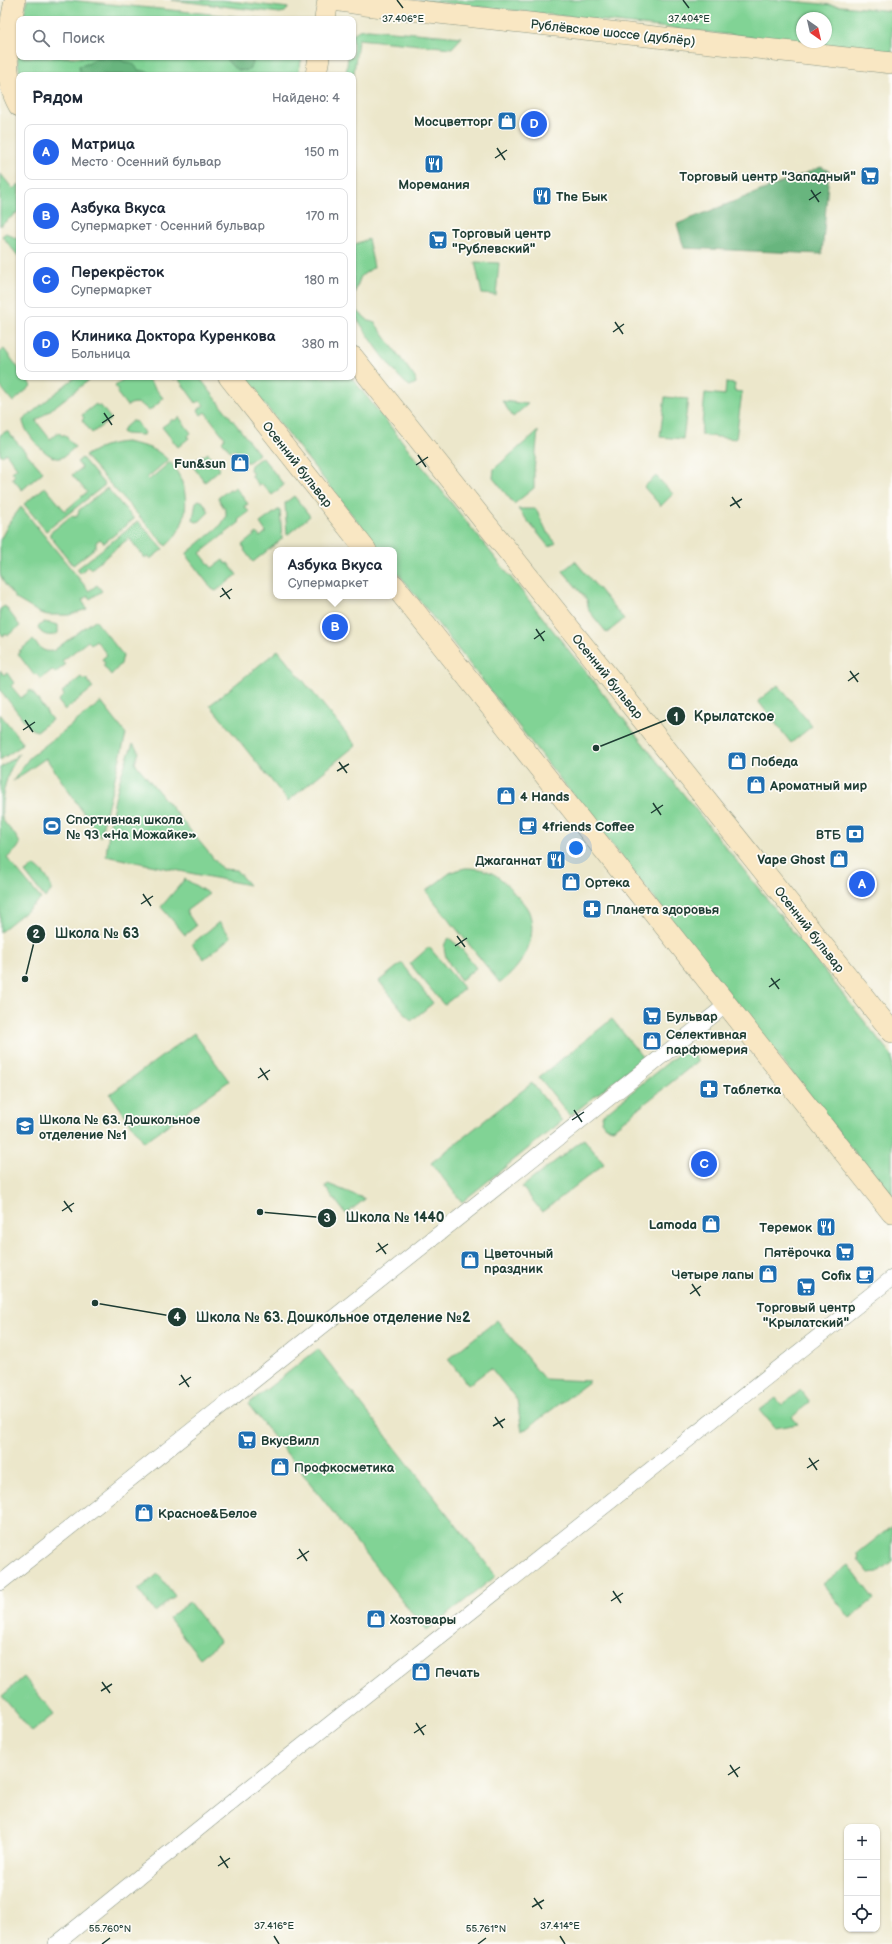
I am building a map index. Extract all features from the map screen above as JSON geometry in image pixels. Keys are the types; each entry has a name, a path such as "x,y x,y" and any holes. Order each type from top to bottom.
{"street":[{"path":"15,0 6,59 11,87 16,99"},
{"path":"325,16 328,0"},
{"name":"Рублёвское шоссе (дублёр)","path":"333,0 373,6 892,63"},
{"path":"316,72 318,60"},
{"name":"Осенний бульвар","path":"356,361 892,1032"},
{"name":"Осенний бульвар","path":"231,380 364,547"},
{"path":"397,589 892,1213"},
{"path":"0,1583 726,1005"},
{"path":"56,1944 244,1792 892,1278"}],"green space":[{"path":"27,0 69,0 232,16 24,16"},
{"path":"171,0 221,0 289,8 285,12 280,13"},
{"path":"419,0 782,0 892,11 892,53 832,46 832,12 796,12 796,42"},
{"path":"368,29 462,37 452,48 358,39 356,56 356,32 359,30"},
{"path":"18,60 301,60 299,72 20,72"},
{"path":"94,60 122,60 133,64 138,70 149,72 80,72 79,66 90,63"},
{"path":"227,60 252,60 253,63 248,70 244,71 237,69"},
{"path":"348,60 356,60 354,72 346,72"},
{"path":"821,167 829,171 822,254 684,248 677,224"},
{"path":"0,173 13,189 16,186 16,213 0,226"},
{"path":"6,233 16,238 16,253 2,236"},
{"path":"368,239 374,267 361,276 356,289 356,244"},
{"path":"475,262 499,263 496,295 482,294"},
{"path":"356,310 369,321 375,323 415,378 416,383 410,386 404,382 381,354 356,317"},
{"path":"4,349 16,365 16,380 28,380 31,386 13,402 0,386 0,352"},
{"path":"71,380 89,380 36,421 50,439 59,432 62,436 64,434 75,447 66,455 60,458 55,458 49,455 31,437 24,425 23,420"},
{"path":"122,380 148,380 163,398 149,411 144,406 136,403 127,406 117,393 118,391 115,386"},
{"path":"179,380 201,380 259,454 249,462 244,462 234,449 230,451 222,441 225,438 205,412 201,415 198,410 204,405 200,401 196,403"},
{"path":"245,380 353,380 892,1056 892,1200 397,572 397,547 378,547"},
{"path":"726,383 735,384 734,391 742,392 736,439 701,435 705,393 725,395"},
{"path":"665,397 688,399 683,439 660,437"},
{"path":"502,401 528,404 513,417"},
{"path":"96,404 98,407 100,405 111,419 92,433 82,420 84,418 82,415"},
{"path":"179,417 191,433 188,436 189,438 178,447 162,427 173,419 174,421"},
{"path":"132,421 137,422 144,433 143,435 125,434 122,432 123,429"},
{"path":"7,431 43,472 22,490 12,478 15,475 12,472 17,468 6,453 2,456 0,454 0,435"},
{"path":"538,431 534,488 514,504 493,478 494,469"},
{"path":"126,442 144,446 159,452 168,460 147,478 149,480 170,462 182,483 186,506 184,517 174,537 166,546 85,456 105,446"},
{"path":"208,453 220,469 205,482 191,464 202,455 204,456"},
{"path":"262,457 284,485 272,495 262,484 259,486 251,475 253,473 250,470 251,465"},
{"path":"82,458 105,485 46,531 24,504 45,487 65,511 87,492 72,475 82,468 77,462"},
{"path":"656,476 673,494 661,506 644,487"},
{"path":"235,487 248,504 244,506 249,512 238,520 240,522 200,553 212,568 223,560 226,564 228,563 237,575 216,591 212,589 188,558 187,553 221,525 226,517 226,511 218,498"},
{"path":"107,488 134,519 104,543 100,539 96,542 96,547 73,565 50,536 50,533 71,516 75,517 78,515 79,510"},
{"path":"294,496 310,516 287,535 285,503"},
{"path":"199,500 203,502 209,512 200,521 196,522 193,520 196,502"},
{"path":"21,507 89,591 97,585 102,591 90,599 88,596 82,600 87,609 69,615 48,615 40,613 16,599 4,583 0,574 0,540 9,523"},
{"path":"518,509 536,509 547,532 556,543 549,547"},
{"path":"280,510 282,539 253,562 242,545 257,533 260,537 266,532 260,523"},
{"path":"138,521 163,549 150,559 148,556 145,558 129,538 91,569 88,566 80,573 77,569"},
{"path":"575,561 624,619 607,633 589,611 587,600 563,571"},
{"path":"5,606 20,626 7,636 6,634 3,636 0,632 0,609"},
{"path":"95,620 123,655 121,664 111,675 103,665 105,663 102,659 107,655 96,640 91,644 88,641 62,661 65,665 55,673 52,670 41,679 36,674 34,675 18,654 20,652 19,651 33,640 44,650 53,651"},
{"path":"44,622 58,625 58,633 55,635 43,634 38,627"},
{"path":"278,650 356,745 288,801 210,705"},
{"path":"0,670 4,675 7,673 14,683 11,686 21,698 31,690 52,720 37,731 31,729 0,690"},
{"path":"81,677 84,680 86,678 93,688 65,710 58,701 64,695 62,692"},
{"path":"778,685 812,726 791,743 758,701"},
{"path":"101,702 126,734 100,837 46,758 13,781 29,758"},
{"path":"0,714 22,742 21,746 0,760"},
{"path":"133,744 139,752 135,763 222,869 236,870 249,885 106,856 118,785"},
{"path":"19,754 11,768 5,784 2,801 2,818 19,840 20,844 17,849 7,858 41,899 0,932 0,768"},
{"path":"34,866 43,873 50,884 51,891 45,898 25,872"},
{"path":"465,868 480,869 492,873 498,877 520,899 529,912 532,932 526,952 515,969 500,983 426,891 451,872"},
{"path":"185,879 209,894 186,911 196,926 185,935 161,907"},
{"path":"219,922 231,937 204,959 192,944"},
{"path":"449,938 461,948 476,968 461,980 450,965 445,953 445,943"},
{"path":"429,947 464,989 444,1005 410,964"},
{"path":"402,963 433,1003 411,1021 379,981"},
{"path":"612,1019 643,1058 570,1116 539,1077"},
{"path":"194,1033 229,1081 144,1142 110,1094"},
{"path":"687,1047 698,1061 613,1129 606,1127 601,1121 602,1116"},
{"path":"532,1083 562,1121 462,1202 431,1163"},
{"path":"584,1139 604,1164 542,1212 522,1187"},
{"path":"328,1184 365,1199 346,1214 325,1187"},
{"path":"497,1320 544,1379 590,1381 522,1432 517,1400 491,1368 468,1385 448,1359"},
{"path":"318,1349 496,1576 426,1631 248,1404"},
{"path":"801,1390 810,1402 792,1417 798,1424 775,1428 760,1410 776,1398 782,1405"},
{"path":"892,1526 892,1561 878,1572 869,1573 859,1561 858,1553"},
{"path":"848,1565 874,1599 850,1618 823,1584"},
{"path":"158,1574 175,1596 155,1612 138,1590"},
{"path":"189,1602 220,1642 200,1658 169,1618"},
{"path":"24,1677 54,1714 32,1732 2,1696"}],"place":[{"name":"Мосцветторг","path":"507,121"},
{"name":"Клиника Доктора Куренкова","path":"534,124"},
{"name":"Моремания","path":"434,164"},
{"name":"Торговый центр \"Западный\"","path":"870,176"},
{"name":"The Бык","path":"542,196"},
{"name":"Торговый центр \"Рублевский\"","path":"438,240"},
{"name":"Fun&sun","path":"240,463"},
{"name":"Азбука Вкуса","path":"335,627"},
{"name":"Крылатское","path":"596,748"},
{"name":"Победа","path":"737,761"},
{"name":"Ароматный мир","path":"756,785"},
{"name":"4 Hands","path":"506,796"},
{"name":"Спортивная школа № 93 «На Можайке»","path":"52,826"},
{"name":"4friends Coffee","path":"528,826"},
{"name":"ВТБ","path":"855,834"},
{"name":"Vape Ghost","path":"839,859"},
{"name":"Джаганнат","path":"556,860"},
{"name":"Ортека","path":"571,882"},
{"name":"Матрица","path":"862,884"},
{"name":"Планета здоровья","path":"592,909"},
{"name":"Школа № 63","path":"25,979"},
{"name":"Бульвар","path":"652,1016"},
{"name":"Селективная парфюмерия","path":"652,1041"},
{"name":"Таблетка","path":"709,1089"},
{"name":"Школа № 63. Дошкольное отделение №1","path":"25,1126"},
{"name":"Перекрёсток","path":"704,1164"},
{"name":"Школа № 1440","path":"260,1212"},
{"name":"Lamoda","path":"711,1224"},
{"name":"Теремок","path":"826,1227"},
{"name":"Пятёрочка","path":"845,1252"},
{"name":"Цветочный праздник","path":"470,1260"},
{"name":"Четыре лапы","path":"768,1274"},
{"name":"Cofix","path":"865,1275"},
{"name":"Торговый центр \"Крылатский\"","path":"806,1287"},
{"name":"Школа № 63. Дошкольное отделение №2","path":"95,1303"},
{"name":"ВкусВилл","path":"247,1440"},
{"name":"Профкосметика","path":"280,1467"},
{"name":"Красное&Белое","path":"144,1513"},
{"name":"Хозтовары","path":"376,1619"},
{"name":"Печать","path":"421,1672"}]}
